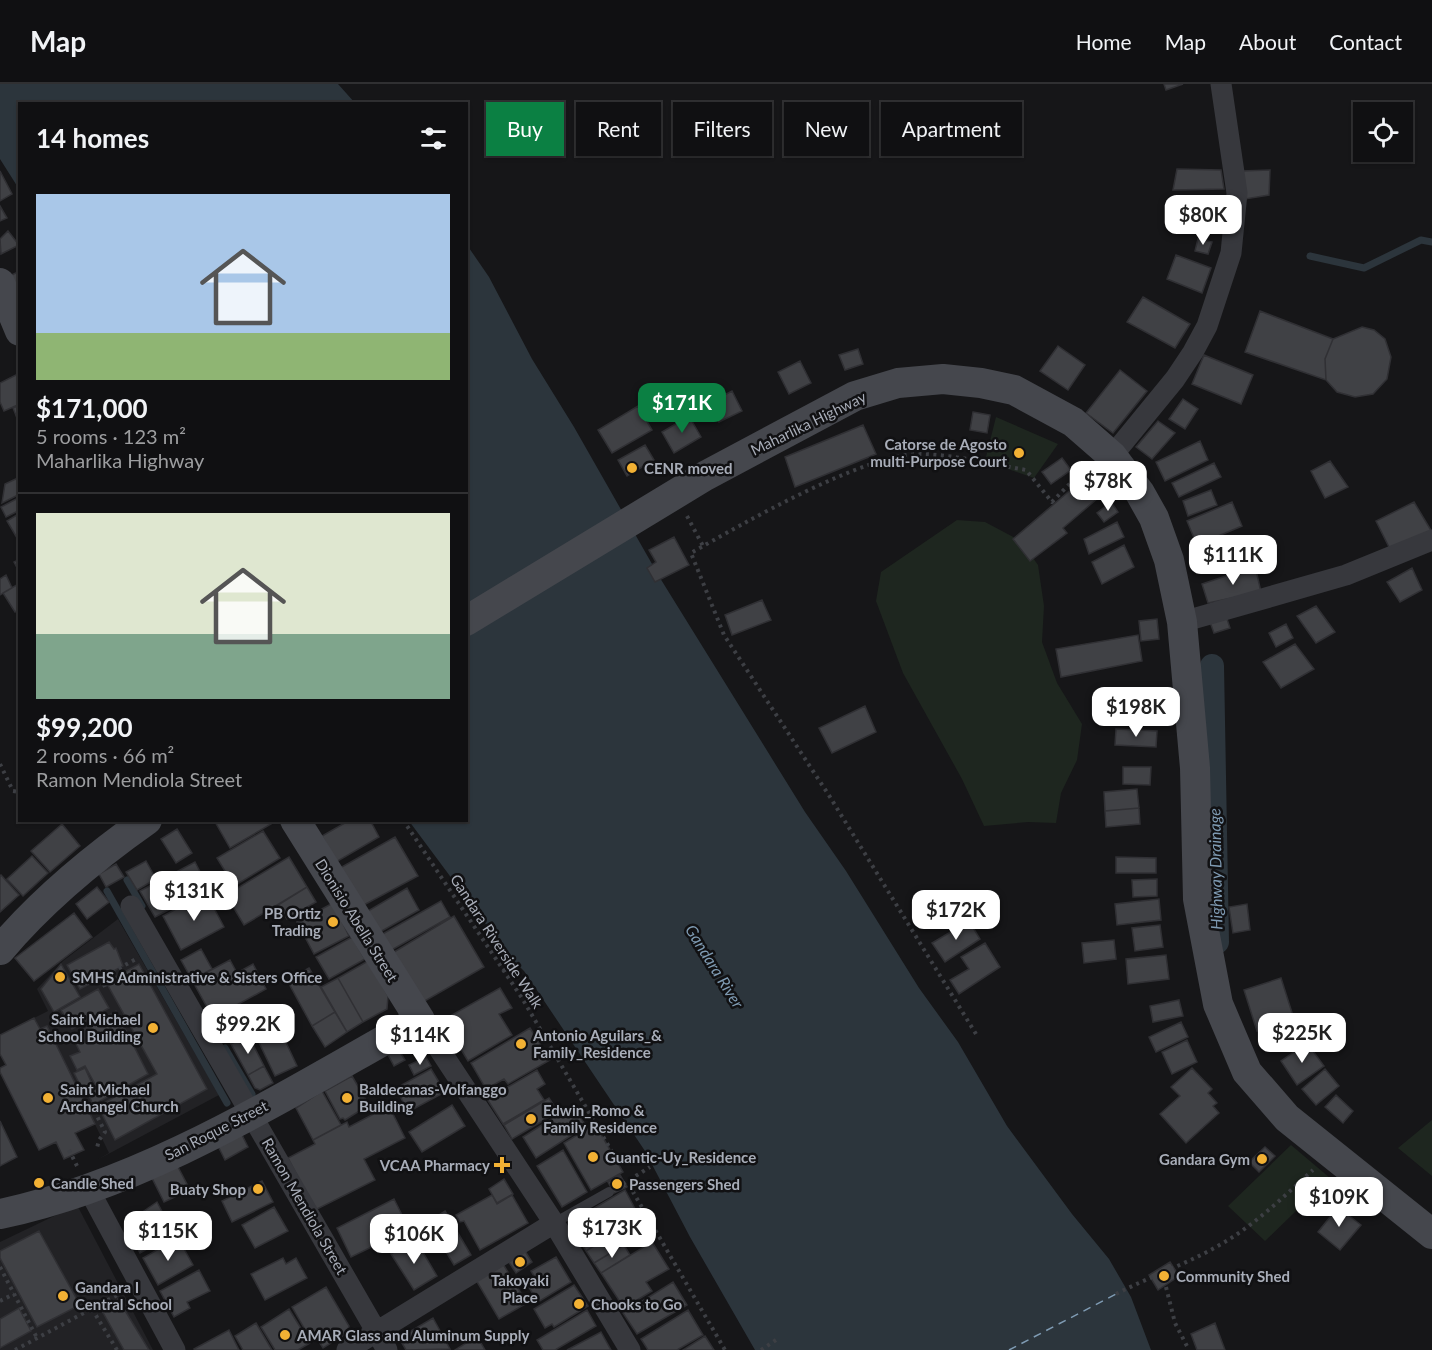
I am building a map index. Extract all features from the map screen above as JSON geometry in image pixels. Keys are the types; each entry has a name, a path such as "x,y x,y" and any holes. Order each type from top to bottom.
{"main road":[{"path":"0,283 18,326"},
{"name":"Maharlika Highway","path":"468,620 705,476 855,396 898,383 943,378 1014,390 1074,422 1100,461 1140,493 1154,519 1169,560 1182,622 1195,768 1198,899 1218,1004 1247,1072 1287,1118 1432,1234"},
{"path":"0,950 54,893 99,854 144,822"},
{"name":"Dionisio Abella Street","path":"296,822 420,1020"},
{"name":"San Roque Street","path":"0,1214 61,1200 116,1180 252,1113 420,1020"}],"street":[{"path":"1100,461 1175,379 1193,352 1207,326 1231,254 1237,193 1221,84"},
{"path":"1182,622 1346,575 1432,540"},
{"name":"Ramon Mendiola Street","path":"131,906 157,947 382,1341"},
{"path":"420,1020 554,1223 630,1350"},
{"path":"89,1190 175,1350"},
{"path":"347,1350 382,1341 554,1223"}],"lane":[{"path":"554,1223 609,1192"}],"path":[{"path":"975,1035 830,797 724,635 691,553 832,480 880,462 920,454 1026,471 1052,502 1100,461"},
{"path":"684,510 703,546"},
{"path":"0,764 14,791 18,792"},
{"name":"Gandara Riverside Walk","path":"405,822 522,998 622,1169"},
{"path":"105,987 100,978 157,947"},
{"path":"503,971 513,965"},
{"path":"91,1104 105,1132 97,1148"},
{"path":"1116,1294 1215,1248 1243,1231 1258,1221 1331,1153"},
{"path":"609,1192 650,1167"},
{"path":"629,1185 725,1350"},
{"path":"0,1267 38,1338"},
{"path":"15,1350 138,1284"},
{"path":"1166,1287 1175,1323 1189,1350"},
{"path":"0,1301 14,1294"},
{"path":"92,1309 117,1350"},
{"path":"761,1350 776,1340"}],"shaded area":[{"name":"Catorse de Agosto multi-Purpose Court","path":"996,417 1058,444 1034,478 985,461"},
{"path":"957,520 985,522 1021,541 1038,565 1044,606 1042,642 1057,683 1082,724 1077,760 1061,793 1056,823 1028,822 984,826 962,779 903,673 876,601 881,572"},
{"path":"118,919 219,1095 97,1160 109,1153 47,1026 40,1029 34,1018 48,1011 37,989 63,961"},
{"path":"1432,1120 1432,1176 1398,1148"},
{"path":"1291,1145 1330,1178 1265,1241 1228,1206"},
{"name":"Gandara I Central School","path":"77,1205 153,1350 0,1350 0,1242"}],"water":[{"path":"0,84 338,84 354,102 18,102 18,187 0,159"},
{"name":"Gandara River","path":"468,246 489,277 532,359 574,427 660,578 805,812 846,871 919,988 958,1042 1007,1126 1072,1214 1109,1259 1131,1297 1151,1350 755,1350 690,1237 645,1151 524,971 511,958 410,822 468,822"}],"building":[{"path":"1164,84 1183,84 1166,90"},
{"path":"1177,169 1221,170 1224,189 1173,190"},
{"path":"1270,170 1269,195 1245,199 1241,171"},
{"path":"0,171 12,194 0,201"},
{"path":"0,206 7,218 0,221"},
{"path":"8,231 18,246 1,254 0,239"},
{"path":"1198,239 1212,242 1208,254 1195,251"},
{"path":"1176,255 1211,268 1202,293 1167,279"},
{"path":"18,272 18,284 10,288 1,280"},
{"path":"1143,297 1190,324 1175,348 1127,322"},
{"path":"1260,311 1333,339 1325,359 1326,380 1245,352"},
{"path":"1362,327 1374,330 1385,339 1391,357 1387,379 1373,394 1355,397 1337,392 1326,380 1325,359 1333,339"},
{"path":"1058,346 1085,365 1068,390 1040,371"},
{"path":"858,349 863,364 845,370 839,355"},
{"path":"1204,355 1253,375 1241,404 1192,384"},
{"path":"800,361 811,383 789,394 778,372"},
{"path":"1120,370 1147,391 1113,433 1086,413"},
{"path":"18,374 18,405 4,411 0,402 0,383"},
{"path":"732,391 742,411 719,422 709,403"},
{"path":"1183,399 1198,409 1185,429 1169,419"},
{"path":"18,406 18,420 13,408"},
{"path":"638,406 652,430 612,453 598,430"},
{"path":"973,412 990,415 987,433 970,430"},
{"path":"689,416 701,437 674,453 662,432"},
{"path":"1158,421 1175,433 1152,459 1136,447"},
{"path":"863,425 876,454 795,487 785,457"},
{"path":"1200,441 1208,460 1165,481 1156,462"},
{"name":"CENR moved","path":"645,445 654,460 627,476 618,460"},
{"path":"1062,458 1071,470 1051,484 1042,472"},
{"path":"1330,461 1348,487 1325,498 1311,471"},
{"path":"1214,463 1221,477 1179,497 1172,483"},
{"path":"1094,470 1103,481 1092,492 1098,498 1063,528 1067,533 1030,561 1013,539"},
{"path":"18,478 18,495 2,503 5,484"},
{"path":"1211,490 1217,505 1188,516 1183,501"},
{"path":"18,498 18,511 6,517 1,507"},
{"path":"1111,502 1118,512 1104,522 1097,513"},
{"path":"1232,502 1242,526 1197,545 1187,521"},
{"path":"1414,502 1432,532 1390,549 1376,521"},
{"path":"18,514 18,540 7,521"},
{"path":"1117,522 1124,537 1089,554 1084,539"},
{"path":"674,537 689,565 655,582 647,568 656,562 649,550"},
{"path":"1124,545 1134,567 1102,584 1092,562"},
{"path":"1255,566 1261,592 1208,603 1202,584"},
{"path":"1412,568 1422,590 1400,602 1387,582"},
{"path":"6,575 12,588 0,595 0,579"},
{"path":"18,584 18,610 15,612 3,593"},
{"path":"762,600 771,620 732,635 725,615"},
{"path":"1316,606 1335,632 1316,643 1297,616"},
{"path":"1226,616 1230,628 1214,633 1210,622"},
{"path":"1157,619 1159,639 1141,641 1139,621"},
{"path":"1286,624 1293,638 1276,647 1269,633"},
{"path":"1138,635 1142,661 1061,677 1056,649"},
{"path":"1295,644 1314,669 1281,688 1263,662"},
{"path":"1159,704 1160,724 1114,725 1113,705"},
{"path":"865,706 876,732 832,753 819,728"},
{"path":"1116,729 1157,731 1156,747 1115,745"},
{"path":"1123,767 1151,767 1150,785 1123,784"},
{"path":"1137,789 1139,808 1105,811 1104,792"},
{"path":"1139,808 1140,824 1106,827 1105,811"},
{"path":"215,822 270,822 271,824 230,848"},
{"path":"346,822 371,822 379,837 336,862 322,836"},
{"path":"62,824 80,846 50,872 31,851"},
{"path":"177,829 192,853 176,863 161,839"},
{"path":"263,831 280,858 234,886 217,858"},
{"path":"395,837 418,876 362,906 340,868"},
{"path":"32,856 48,873 23,896 7,879"},
{"path":"289,857 307,887 244,925 226,895"},
{"path":"1116,857 1156,858 1156,873 1116,873"},
{"path":"146,861 156,879 137,890 126,872"},
{"path":"195,862 209,889 155,917 140,891"},
{"path":"116,864 124,877 106,887 99,874"},
{"path":"1,875 19,895 0,912 0,877"},
{"path":"1157,879 1157,896 1133,897 1132,880"},
{"path":"97,887 109,902 87,919 76,904"},
{"path":"307,887 316,902 287,919 278,905"},
{"path":"407,888 419,910 380,932 368,911"},
{"path":"206,893 224,927 181,950 163,916"},
{"path":"1159,899 1161,920 1117,925 1115,904"},
{"path":"441,901 450,917 388,952 379,936"},
{"path":"333,903 349,936 314,954 297,922"},
{"path":"1247,904 1250,930 1233,933 1229,907"},
{"path":"74,913 92,937 34,981 15,958"},
{"path":"454,916 484,967 423,1002 394,952"},
{"path":"969,921 980,939 945,962 932,943"},
{"path":"1160,925 1163,947 1135,951 1132,928"},
{"path":"352,937 365,959 329,979 316,957"},
{"path":"1114,940 1116,959 1084,963 1082,943"},
{"path":"109,942 114,949 116,948 123,966 80,989 67,965"},
{"path":"985,943 1000,967 959,994 950,980 969,969 961,957"},
{"path":"201,949 212,969 192,980 181,960"},
{"path":"1166,955 1169,979 1128,984 1126,959"},
{"path":"230,960 237,973 253,964 266,989 213,1018 192,980"},
{"path":"368,961 388,996 387,1009 363,1022 338,978"},
{"name":"SMHS Administrative & Sisters Office","path":"61,964 80,997 54,1012 41,989"},
{"name":"Saint Michael School Building","path":"139,964 207,1089 115,1140 98,1106 157,1074 106,982"},
{"path":"309,968 335,1012 312,1026 287,980"},
{"path":"338,978 363,1022 347,1032 321,987"},
{"path":"1281,978 1294,1019 1257,1031 1244,990"},
{"path":"500,988 512,1008 499,1014 512,1035 468,1061 443,1020"},
{"path":"98,989 109,1008 72,1029 61,1010"},
{"path":"1179,1000 1183,1016 1153,1022 1150,1006"},
{"path":"116,1011 148,1074 93,1105 87,1090 96,1086 85,1066 77,1070 70,1056 80,1052 72,1036"},
{"path":"335,1012 347,1032 325,1047 312,1026"},
{"path":"274,1017 297,1066 275,1076 253,1030"},
{"name":"Saint Michael Archangel Church","path":"34,1018 40,1029 47,1026 95,1124 75,1133 84,1150 64,1159 56,1142 39,1150 0,1072 0,1068 6,1065 0,1054 0,1035"},
{"path":"1181,1022 1188,1037 1156,1052 1149,1037"},
{"path":"241,1024 248,1035 231,1044 225,1033"},
{"name":"Antonio Aguilars_& Family_Residence","path":"530,1028 550,1060 508,1084 504,1079 486,1089 471,1063"},
{"path":"248,1035 264,1066 248,1075 231,1044"},
{"path":"1187,1040 1197,1062 1172,1074 1162,1052"},
{"path":"1307,1043 1324,1066 1297,1085 1281,1061"},
{"path":"395,1044 405,1060 394,1066 385,1049"},
{"path":"426,1057 431,1066 414,1075 409,1065"},
{"path":"264,1066 273,1083 260,1090 255,1088 248,1075"},
{"path":"85,1068 93,1086 83,1091 74,1073"},
{"path":"1192,1068 1212,1089 1208,1093 1217,1103 1213,1106 1219,1113 1186,1143 1160,1114 1180,1096 1171,1087"},
{"path":"431,1069 445,1092 408,1112 396,1088"},
{"path":"1325,1069 1339,1086 1316,1105 1302,1089"},
{"path":"537,1070 545,1084 537,1089 544,1100 503,1124 487,1099"},
{"name":"Baldecanas-Volfanggo Building","path":"352,1076 369,1105 345,1120 340,1119 325,1091"},
{"path":"322,1091 341,1125 313,1140 296,1108"},
{"path":"1336,1095 1353,1111 1343,1123 1325,1107"},
{"name":"Edwin_Romo & Family Residence","path":"549,1098 558,1112 512,1139 504,1125"},
{"path":"452,1105 465,1126 422,1152 409,1132"},
{"path":"573,1105 586,1126 536,1158 523,1137"},
{"path":"389,1106 405,1138 364,1159 375,1180 315,1210 288,1158 315,1144 313,1140 347,1122 349,1127"},
{"path":"0,1121 17,1157 0,1166"},
{"name":"Guantic-Uy_Residence","path":"595,1124 623,1172 591,1190 564,1143"},
{"path":"239,1129 248,1147 225,1160 214,1138"},
{"name":"Gandara Gym","path":"1265,1147 1275,1156 1259,1172 1249,1162"},
{"path":"563,1150 587,1192 562,1207 537,1166"},
{"path":"177,1165 190,1190 164,1202 152,1178"},
{"name":"Passengers Shed","path":"620,1175 627,1187 614,1193 608,1182"},
{"name":"Candle Shed","path":"42,1179 43,1185 35,1186 34,1180"},
{"path":"504,1179 513,1194 497,1203 489,1189"},
{"path":"262,1181 273,1202 232,1222 222,1201"},
{"path":"625,1190 640,1218 586,1251 569,1223"},
{"path":"492,1195 497,1204 512,1195 528,1223 480,1250 464,1221 460,1222 456,1215"},
{"path":"394,1199 409,1229 351,1257 337,1228"},
{"path":"157,1202 174,1234 140,1253 125,1224"},
{"path":"274,1207 288,1231 255,1248 242,1225"},
{"path":"1338,1207 1361,1225 1340,1250 1318,1232"},
{"path":"445,1211 471,1255 454,1265 428,1222"},
{"path":"39,1231 80,1305 37,1327 0,1258 0,1251"},
{"path":"616,1232 624,1245 594,1263 586,1251"},
{"path":"178,1238 193,1265 158,1285 143,1258"},
{"path":"415,1239 437,1276 414,1290 391,1254"},
{"path":"652,1242 669,1269 646,1282 652,1291 624,1308 601,1273"},
{"path":"624,1245 630,1255 601,1273 594,1263"},
{"name":"Takoyaki Place","path":"525,1251 532,1262 516,1273 508,1261"},
{"path":"556,1257 571,1282 538,1302 528,1286 537,1281 531,1271"},
{"path":"283,1258 286,1264 296,1258 307,1278 265,1300 251,1274"},
{"name":"Community Shed","path":"1170,1262 1179,1276 1158,1290 1149,1275"},
{"path":"503,1264 527,1303 499,1319 476,1280"},
{"path":"199,1270 210,1291 187,1302 190,1308 174,1317 160,1291"},
{"path":"673,1282 687,1305 637,1334 623,1313"},
{"path":"574,1285 588,1306 554,1327 552,1324 545,1328 534,1309"},
{"path":"326,1287 349,1326 347,1333 323,1348 316,1337 311,1340 292,1307"},
{"path":"118,1299 149,1350 124,1350 101,1309"},
{"path":"19,1308 31,1331 0,1348 0,1319"},
{"name":"AMAR Glass and Aluminum Supply","path":"289,1309 310,1343 298,1350 275,1350 261,1327"},
{"path":"587,1310 596,1326 555,1350 543,1350 537,1340"},
{"path":"688,1310 703,1335 677,1350 648,1350 641,1339"},
{"path":"433,1318 450,1349 406,1350 399,1338"},
{"path":"256,1323 272,1350 243,1350 235,1336"},
{"path":"1215,1323 1225,1350 1197,1350 1191,1334"},
{"path":"229,1330 239,1350 194,1349"},
{"path":"601,1332 611,1350 567,1350"},
{"path":"477,1336 485,1350 455,1350"},
{"path":"705,1336 714,1350 683,1350"}],"waterway":[{"path":"1310,256 1364,268 1421,240 1432,242"},
{"name":"Highway Drainage","path":"1212,666 1217,942"},
{"path":"127,880 142,906"},
{"path":"107,891 227,1103"},
{"path":"225,1048 252,1094"}],"ferry route":[{"path":"1009,1350 1116,1294"}],"place":[{"name":"Catorse de Agosto multi-Purpose Court","path":"1019,453"},
{"name":"CENR moved","path":"632,468"},
{"name":"PB Ortiz Trading","path":"333,922"},
{"name":"SMHS Administrative & Sisters Office","path":"60,977"},
{"name":"Saint Michael School Building","path":"153,1028"},
{"name":"Antonio Aguilars_& Family_Residence","path":"521,1044"},
{"name":"Saint Michael Archangel Church","path":"48,1098"},
{"name":"Baldecanas-Volfanggo Building","path":"347,1098"},
{"name":"Edwin_Romo & Family Residence","path":"531,1119"},
{"name":"Guantic-Uy_Residence","path":"593,1157"},
{"name":"Gandara Gym","path":"1262,1159"},
{"name":"VCAA Pharmacy","path":"502,1165"},
{"name":"Candle Shed","path":"39,1183"},
{"name":"Passengers Shed","path":"617,1184"},
{"name":"Buaty Shop","path":"258,1189"},
{"name":"Takoyaki Place","path":"520,1262"},
{"name":"Community Shed","path":"1164,1276"},
{"name":"Gandara I Central School","path":"63,1296"},
{"name":"Chooks to Go","path":"579,1304"},
{"name":"AMAR Glass and Aluminum Supply","path":"285,1335"}]}
